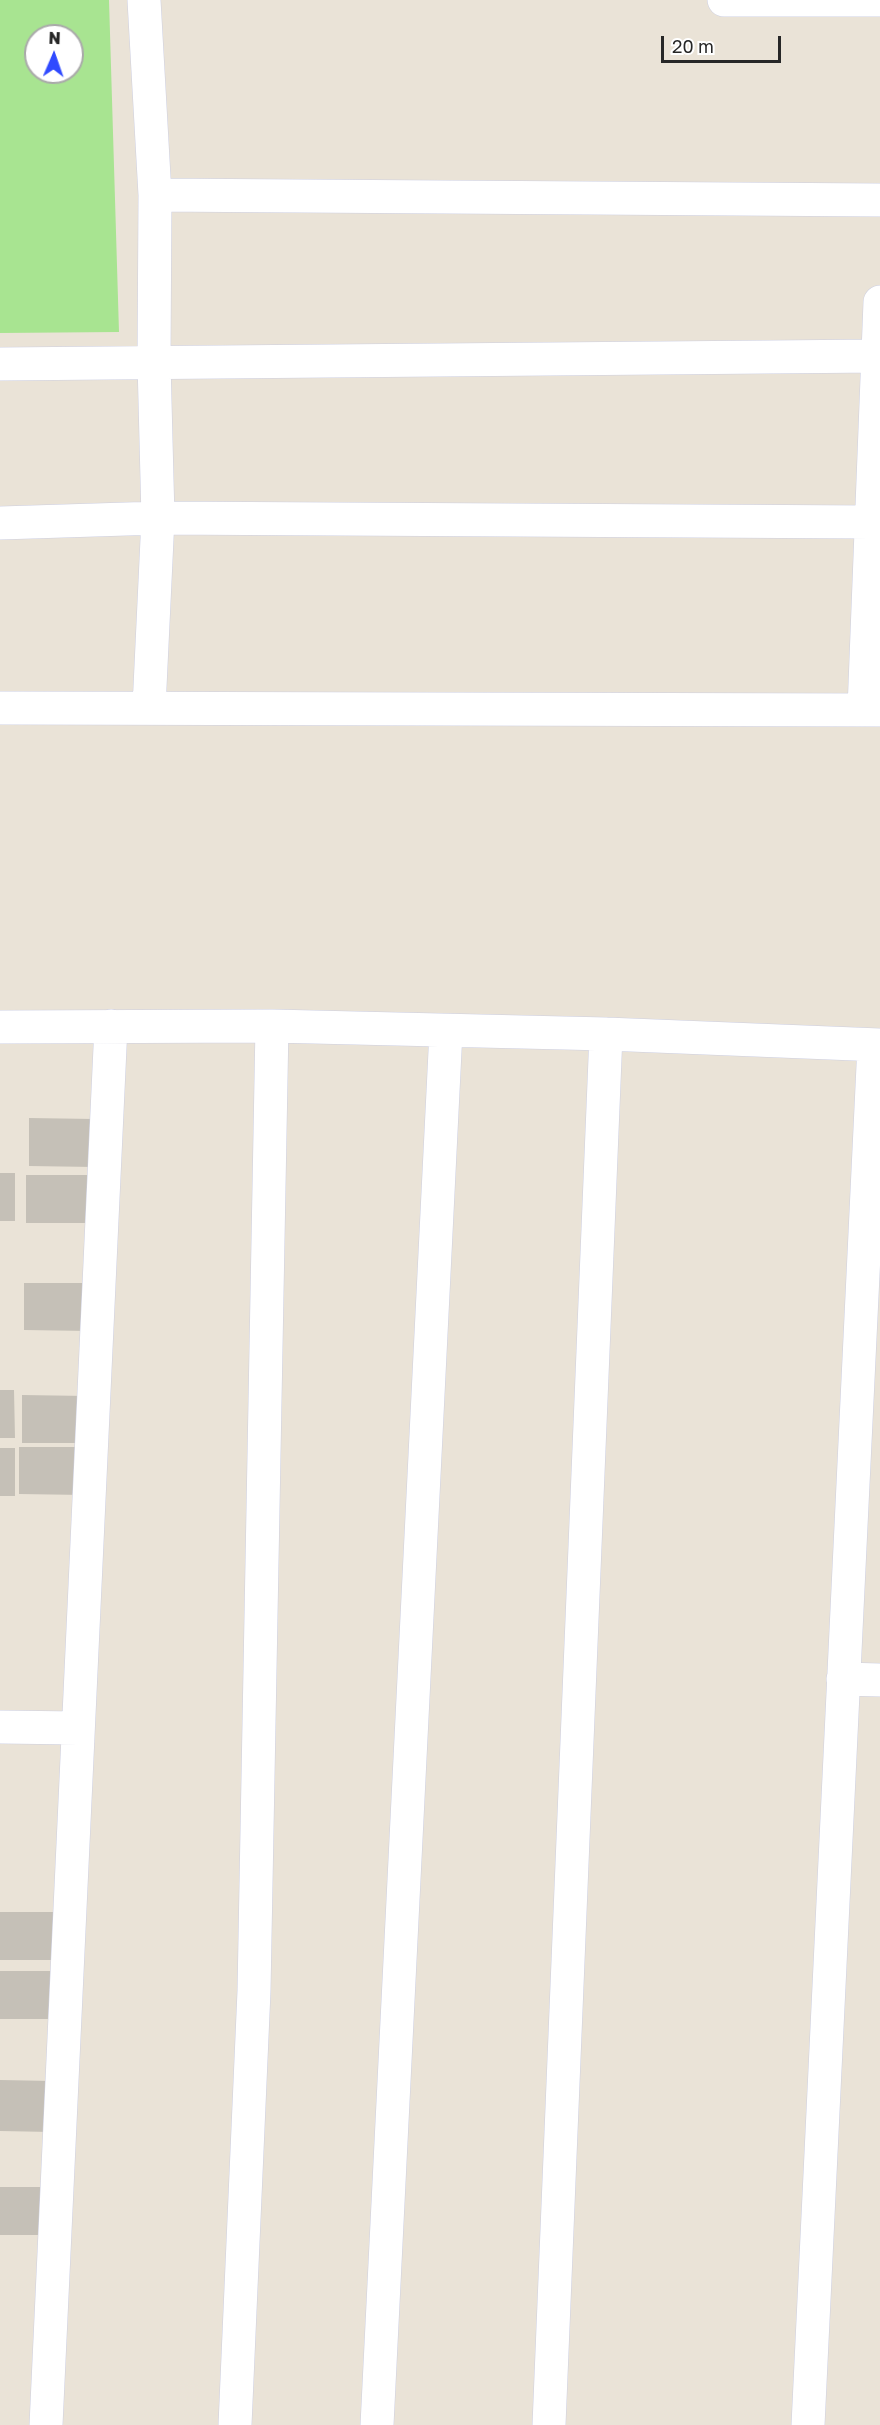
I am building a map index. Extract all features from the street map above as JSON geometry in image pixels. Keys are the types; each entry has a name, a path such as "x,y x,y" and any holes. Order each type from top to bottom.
{"street":[{"path":"144,0 155,195 154,362 158,518 149,708"},
{"path":"724,0 880,0"},
{"path":"155,195 880,200"},
{"path":"0,708 872,710 872,522 880,302"},
{"path":"0,364 878,356"},
{"path":"0,523 158,518 872,522"},
{"path":"46,2425 111,1026"},
{"path":"235,2425 254,1990 272,1026"},
{"path":"0,1027 272,1026 606,1034 877,1045 843,1679 808,2425"},
{"path":"377,2425 446,1031"},
{"path":"549,2425 606,1034"},
{"path":"843,1679 880,1680"},
{"path":"0,1727 78,1728"}],"green space":[{"path":"0,0 109,0 119,332 0,333"}],"building":[{"path":"29,1118 94,1119 94,1167 29,1166"},
{"path":"0,1173 15,1173 15,1221 0,1221"},
{"path":"26,1175 91,1175 91,1223 26,1223"},
{"path":"24,1283 89,1283 89,1331 24,1330"},
{"path":"0,1390 14,1390 15,1438 0,1438"},
{"path":"22,1395 87,1396 87,1443 22,1443"},
{"path":"19,1447 84,1447 84,1495 19,1494"},
{"path":"0,1448 15,1448 15,1496 0,1496"},
{"path":"0,1912 55,1912 55,1960 0,1960"},
{"path":"0,1971 55,1971 56,2019 0,2019"},
{"path":"0,2080 53,2081 52,2132 0,2131"},
{"path":"0,2187 52,2187 51,2235 0,2235"}]}
